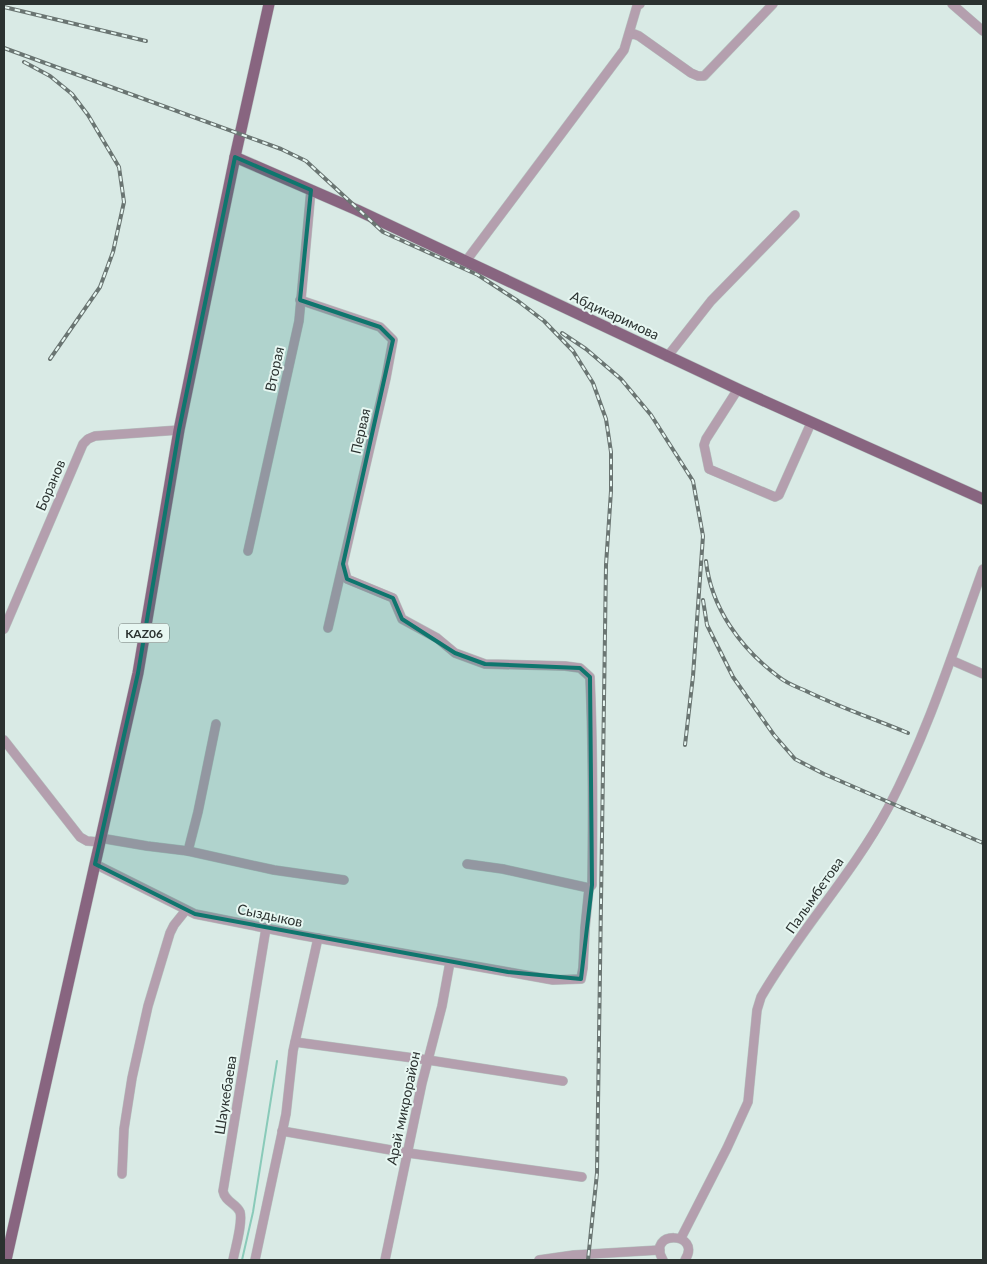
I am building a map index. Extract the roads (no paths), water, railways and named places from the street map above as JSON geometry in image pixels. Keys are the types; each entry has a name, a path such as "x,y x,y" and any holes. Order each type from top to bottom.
{"main road":[{"name":"KАZ06","path":"6,1260 138,673 180,430 235,157 269,4"},
{"name":"Абдикаримова","path":"235,157 466,261 811,423 983,499"}],"street":[{"path":"466,261 620,57 629,35 637,6 640,4"},
{"path":"629,35 639,36 691,73 704,76 773,4"},
{"path":"952,4 983,32"},
{"name":"Вторая","path":"248,551 299,321 311,190"},
{"path":"668,356 711,301 795,215"},
{"name":"Первая","path":"300,300 380,327 393,340 386,378 328,628"},
{"path":"738,389 706,439 704,445 709,469 775,497 779,495 811,423"},
{"name":"Боранов","path":"5,624 83,444 88,438 180,430"},
{"path":"343,564 347,579 394,598 402,619 437,638 455,652 485,664 565,666 580,668 590,676 593,734 592,884 589,888 503,869 467,864"},
{"name":"Палымбетова","path":"681,1238 748,1102 757,1010 761,997 888,808 924,729 983,569"},
{"path":"951,660 983,674"},
{"path":"188,850 216,724"},
{"path":"4,740 80,838 86,841 100,840 188,850 274,870 344,880"},
{"name":"Сыздыков","path":"95,864 195,914 553,980 581,979 589,888"},
{"path":"122,1174 124,1129 141,1035 170,933 186,910"},
{"name":"Шаукебаева","path":"233,1260 240,1225 240,1213 224,1197 223,1191 266,928"},
{"path":"255,1260 282,1131 295,1042 318,938"},
{"name":"Арай микрорайон","path":"385,1260 428,1060 442,1006 450,962"},
{"path":"295,1042 563,1081"},
{"path":"282,1131 408,1153 582,1177"},
{"path":"663,1260 660,1250 661,1245 667,1238 676,1237 685,1241 688,1250 685,1260"},
{"path":"539,1260 574,1255 660,1250"}],"waterway":[{"path":"242,1260 253,1212 277,1061"}],"railway":[{"path":"4,7 146,41"},
{"path":"4,48 281,149 306,161 383,232 478,275 518,301 544,321 573,351 593,383 606,419 611,452 611,491 606,565 597,1173 588,1260"},
{"path":"24,62 50,76 72,94 88,115 119,167 124,202 113,252 100,287 50,359"},
{"path":"562,333 586,349 621,379 651,415 693,481 703,536 693,676 685,745"},
{"path":"706,561 714,595 721,611 752,654 765,666 792,685 908,733"},
{"path":"703,600 707,625 733,677 774,735 795,759 824,774 983,843"}]}
